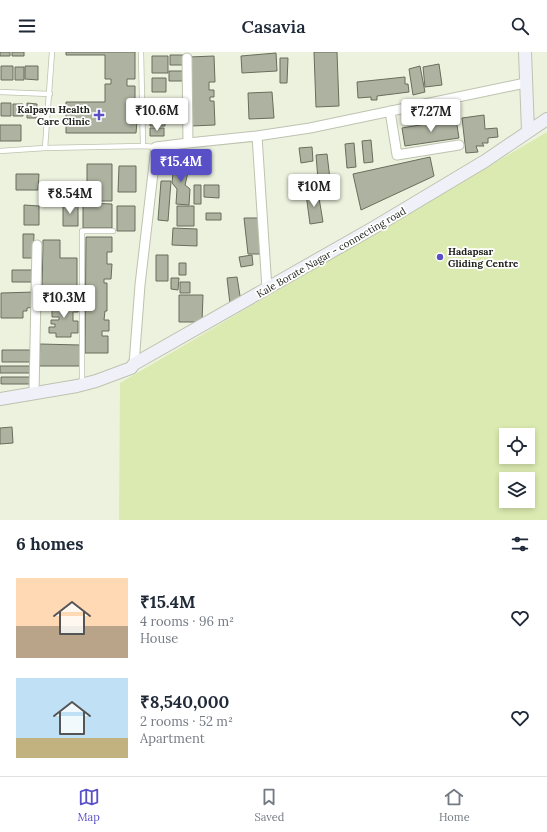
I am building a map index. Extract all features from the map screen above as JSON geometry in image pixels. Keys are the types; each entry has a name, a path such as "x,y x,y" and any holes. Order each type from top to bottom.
{"street":[{"path":"525,52 528,130 547,119"},
{"path":"187,58 188,143"},
{"path":"133,366 140,285 156,148 310,128 525,82"},
{"path":"390,111 397,155 459,145"},
{"name":"Kale Borate Nagar - connecting road","path":"0,399 82,385 133,366 373,228 484,161 528,130"},
{"path":"257,136 267,289"},
{"path":"34,393 37,245"}],"lane":[{"path":"45,148 52,52"},
{"path":"141,52 142,146"},
{"path":"0,92 50,94"},
{"path":"0,150 142,146 156,148"},
{"path":"82,385 82,231 113,231"}],"green space":[{"name":"Hadapsar Gliding Centre","path":"547,132 547,520 119,520 120,383"}],"building":[{"path":"0,52 10,52 10,56 0,56"},
{"path":"12,52 24,52 24,56 12,56"},
{"path":"66,52 135,52 135,79 127,79 127,86 135,86 135,116 131,116 131,122 137,122 136,133 66,133 66,102 105,102 105,84 111,84 111,79 105,79 105,55 66,55"},
{"path":"314,52 337,52 339,106 316,107"},
{"path":"276,53 277,71 242,73 241,56"},
{"path":"170,55 185,55 185,65 170,65"},
{"path":"152,56 168,56 168,73 152,73"},
{"path":"214,56 215,82 209,82 209,90 214,90 214,97 210,97 210,101 214,101 215,125 191,126 189,57"},
{"path":"280,58 288,58 287,83 280,83"},
{"path":"439,64 442,85 425,87 423,67"},
{"path":"1,66 13,66 13,80 1,80"},
{"path":"25,66 38,66 38,80 25,79"},
{"path":"420,66 425,92 413,95 409,69"},
{"path":"15,67 24,67 24,80 15,80"},
{"path":"169,71 183,71 183,81 169,81"},
{"path":"405,77 405,84 408,84 409,92 377,96 377,100 371,100 371,97 358,98 357,82"},
{"path":"152,78 166,78 166,92 152,92"},
{"path":"272,92 274,118 249,119 248,93"},
{"path":"151,99 165,99 165,113 151,113"},
{"path":"1,103 11,103 11,116 1,116"},
{"path":"27,103 37,104 36,118 27,118"},
{"path":"13,104 23,104 23,116 13,116"},
{"path":"150,114 165,114 165,126 150,126"},
{"path":"484,115 485,129 497,128 498,137 488,138 488,143 482,143 484,146 476,146 478,152 466,153 462,118"},
{"path":"456,119 459,138 405,146 402,128"},
{"path":"0,125 21,125 21,141 0,141"},
{"path":"150,128 164,128 164,136 150,136"},
{"path":"371,140 373,162 364,163 362,141"},
{"path":"354,143 356,167 347,168 345,144"},
{"path":"312,147 313,161 301,163 299,148"},
{"path":"327,154 330,179 318,180 316,155"},
{"path":"430,157 434,176 361,210 353,174"},
{"path":"174,162 190,164 185,185 190,189 189,205 176,204 177,189 172,183"},
{"path":"87,164 112,164 112,201 87,201"},
{"path":"119,166 136,166 136,192 118,192"},
{"path":"16,174 39,174 38,190 16,190"},
{"path":"161,181 171,181 168,221 158,220"},
{"path":"194,185 201,185 201,204 194,204"},
{"path":"204,185 219,185 219,198 204,197"},
{"path":"318,192 323,222 310,224 306,194"},
{"path":"83,203 112,204 112,228 83,228"},
{"path":"63,204 78,204 78,226 63,226"},
{"path":"24,205 39,206 39,225 24,225"},
{"path":"117,206 135,206 135,231 117,231"},
{"path":"177,206 194,206 194,226 177,226"},
{"path":"206,213 221,213 221,220 206,220"},
{"path":"244,218 258,218 261,254 248,254"},
{"path":"173,228 197,229 197,246 172,245"},
{"path":"23,234 34,234 33,258 23,258"},
{"path":"86,237 112,237 112,252 107,252 107,264 112,264 111,279 104,279 104,283 107,283 107,311 105,311 104,320 109,320 109,331 102,331 102,336 108,336 108,353 85,353"},
{"path":"43,240 60,240 60,258 77,258 77,293 42,293"},
{"path":"156,255 168,255 168,281 156,281"},
{"path":"252,255 253,265 241,267 239,257"},
{"path":"179,263 186,263 186,275 179,275"},
{"path":"12,270 32,270 32,282 12,282"},
{"path":"237,277 241,302 230,304 227,278"},
{"path":"171,278 179,278 178,290 171,289"},
{"path":"180,282 190,282 190,293 180,293"},
{"path":"35,292 35,307 27,308 27,311 23,311 23,318 1,318 1,293"},
{"path":"179,295 203,295 202,322 179,322"},
{"path":"58,300 72,300 72,304 78,304 78,312 73,312 73,321 78,321 78,333 71,333 71,337 56,337 56,333 49,333 49,327 55,327 55,324 51,324 51,320 59,320 59,317 52,317 52,304 58,304"},
{"path":"40,344 80,345 80,366 39,366"},
{"path":"2,350 30,350 30,362 2,362"},
{"path":"0,366 32,366 32,373 0,373"},
{"path":"1,377 33,377 33,384 1,384"},
{"path":"12,427 13,443 0,444 0,428"}],"place":[{"name":"Kalpayu Health Care Clinic","path":"99,115"},
{"name":"Hadapsar Gliding Centre","path":"440,257"}]}
